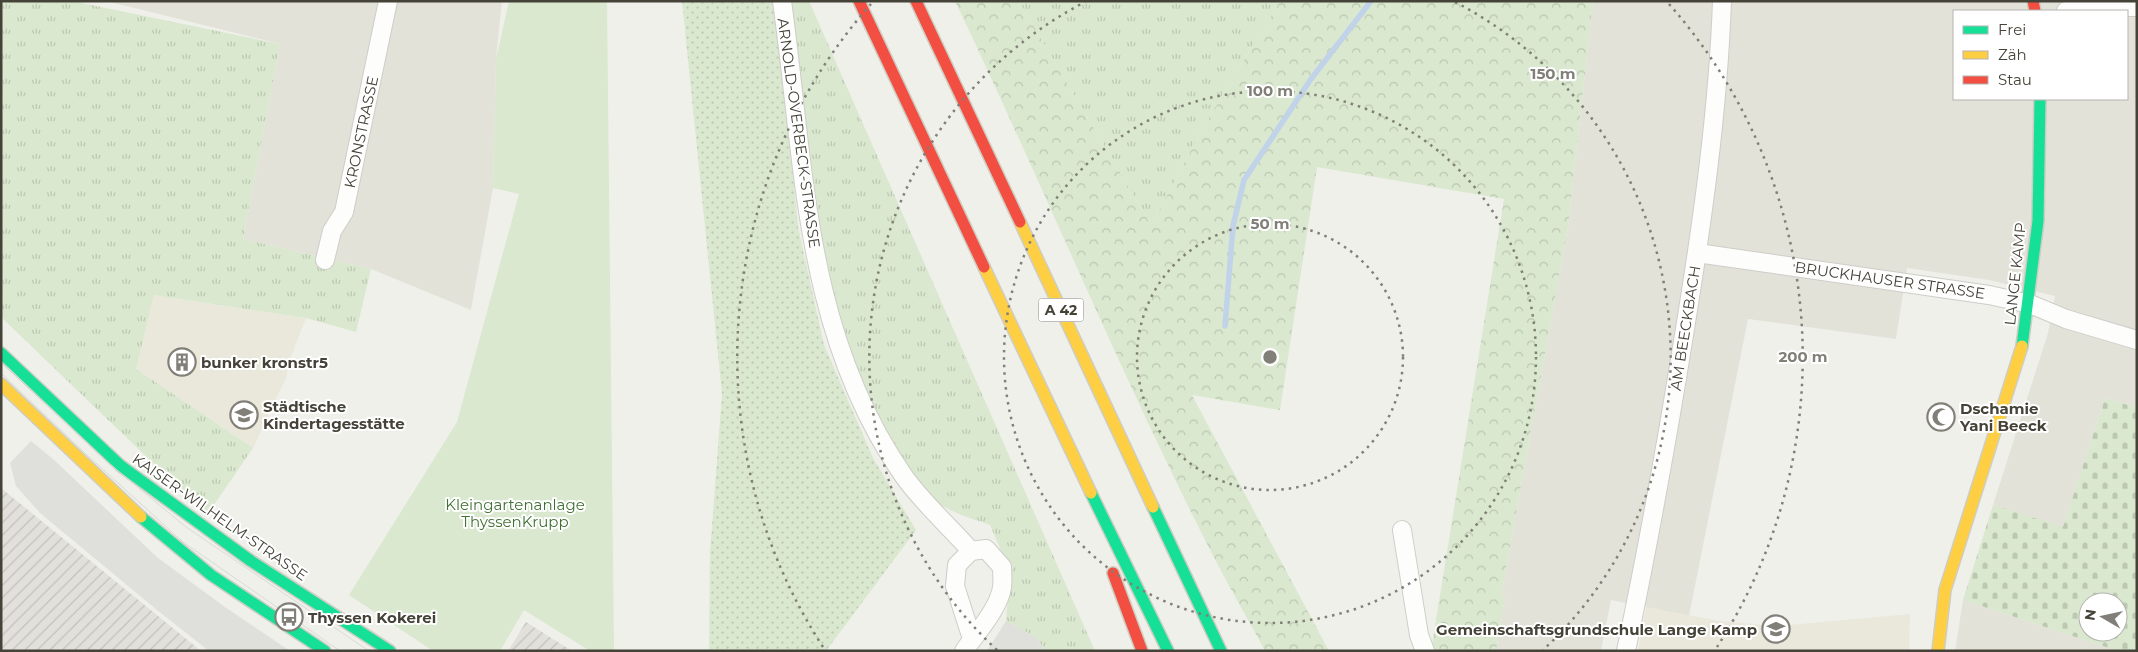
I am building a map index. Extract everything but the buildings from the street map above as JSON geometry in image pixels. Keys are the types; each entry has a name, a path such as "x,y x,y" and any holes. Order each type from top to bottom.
{"main road":[{"path":"859,1 1168,651"},
{"name":"A 42","path":"916,1 1209,625 1226,648"},
{"name":"LANGE KAMP","path":"1938,651 1944,590 2023,343 2030,304 2038,196 2040,100"},
{"name":"KAISER-WILHELM-STRASSE","path":"1,353 128,472 251,560 390,651"},
{"path":"1,384 103,482 176,548 325,651"},
{"path":"1090,489 1110,561 1142,651"}],"street":[{"name":"KRONSTRASSE","path":"325,260 332,230 344,212 388,1"},
{"name":"ARNOLD-OVERBECK-STRASSE","path":"782,1 809,226 844,366 868,419 903,476 971,550"},
{"name":"AM BEECKBACH","path":"1626,651 1669,427 1698,252 1720,70 1722,1"},
{"path":"2072,10 2092,7 2137,7"},
{"name":"BRUCKHAUSER STRASSE","path":"1698,252 1990,295 2030,304 2066,319 2137,340"},
{"path":"1402,530 1419,635 1425,651"},
{"path":"986,549 1002,567 1002,588 994,608 968,645 955,586 958,565 971,550 986,549"}],"shaded area":[{"path":"106,1 502,1 496,59 493,188 471,310 371,269 243,239 280,44"},
{"path":"1593,1 2137,1 2137,408 2105,398 2063,528 1993,505 2048,333 2055,296 1989,280 1907,268 1896,339 1748,319 1689,616 1611,600 1601,651 1496,651 1505,597 1501,596 1568,227"},
{"path":"154,295 306,318 290,359 286,378 253,448 136,369"},
{"path":"31,441 53,459 158,558 290,651 209,651 157,610 40,513 16,486 10,463"},
{"path":"1,488 201,651 1,651"},
{"path":"1963,600 2078,638 2078,642 2091,642 2118,651 1955,651"},
{"name":"Gemeinschaftsgrundschule Lange Kamp","path":"1646,607 1719,621 1778,626 1910,614 1909,651 1638,651"},
{"path":"1006,621 1037,638 1045,651 987,651"},
{"path":"526,622 572,651 508,651"}],"green space":[{"path":"1,1 72,1 280,44 243,239 371,269 356,332 306,318 154,295 136,369 253,448 207,515 1,317"},
{"name":"Kleingartenanlage ThyssenKrupp","path":"509,1 607,1 614,651 590,651 524,610 500,651 433,651 349,595 457,422 519,194 493,188 496,59"},
{"path":"682,1 772,1 782,56 798,227 824,345 873,458 916,530 826,651 709,651 710,553 722,394"},
{"path":"789,1 809,1 1095,651 1045,651 1037,638 1006,621 1009,583 1006,562 990,525 946,508 929,494 915,478 898,453 867,395 846,341 830,286 818,230 809,173"},
{"path":"955,1 1019,1 1151,225 1202,129 1280,1 1593,1 1568,227 1501,596 1505,597 1496,651 1431,651 1504,199 1317,167 1280,410 1192,395 1329,651 1265,651 1214,557 1174,477"},
{"path":"1019,1 1280,1 1202,129 1151,225"},
{"path":"2105,398 2137,408 2137,651 2118,651 2091,642 2128,642 2128,592 2078,592 2078,638 1963,600 1993,505 2063,527"}],"waterway":[{"path":"1225,326 1233,226 1244,180 1311,79 1371,1"}],"tram line":[{"path":"1,361 106,461 186,527 369,651"},
{"path":"1,373 86,454 183,542 340,651"}],"traffic: fast":[{"path":"2022,346 2038,221 2040,100"},
{"path":"1,353 121,466 251,561 390,651"},
{"path":"1091,493 1168,651"},
{"path":"1153,507 1221,651"},
{"path":"141,517 211,575 325,651"}],"traffic: slow":[{"path":"1020,222 1153,507"},
{"path":"984,267 1091,493"},
{"path":"1938,651 1945,590 2022,346"},
{"path":"1,384 141,517"}],"traffic: jam":[{"path":"859,1 984,267"},
{"path":"916,1 1020,222"},
{"path":"2033,1 2035,10"},
{"path":"1113,573 1142,651"}],"place":[{"name":"bunker kronstr5","path":"182,362"},
{"name":"Städtische Kindertagesstätte","path":"244,415"},
{"name":"Dschamie Yani Beeck","path":"1941,417"},
{"name":"Thyssen Kokerei","path":"289,617"},
{"name":"Gemeinschaftsgrundschule Lange Kamp","path":"1776,629"}]}
